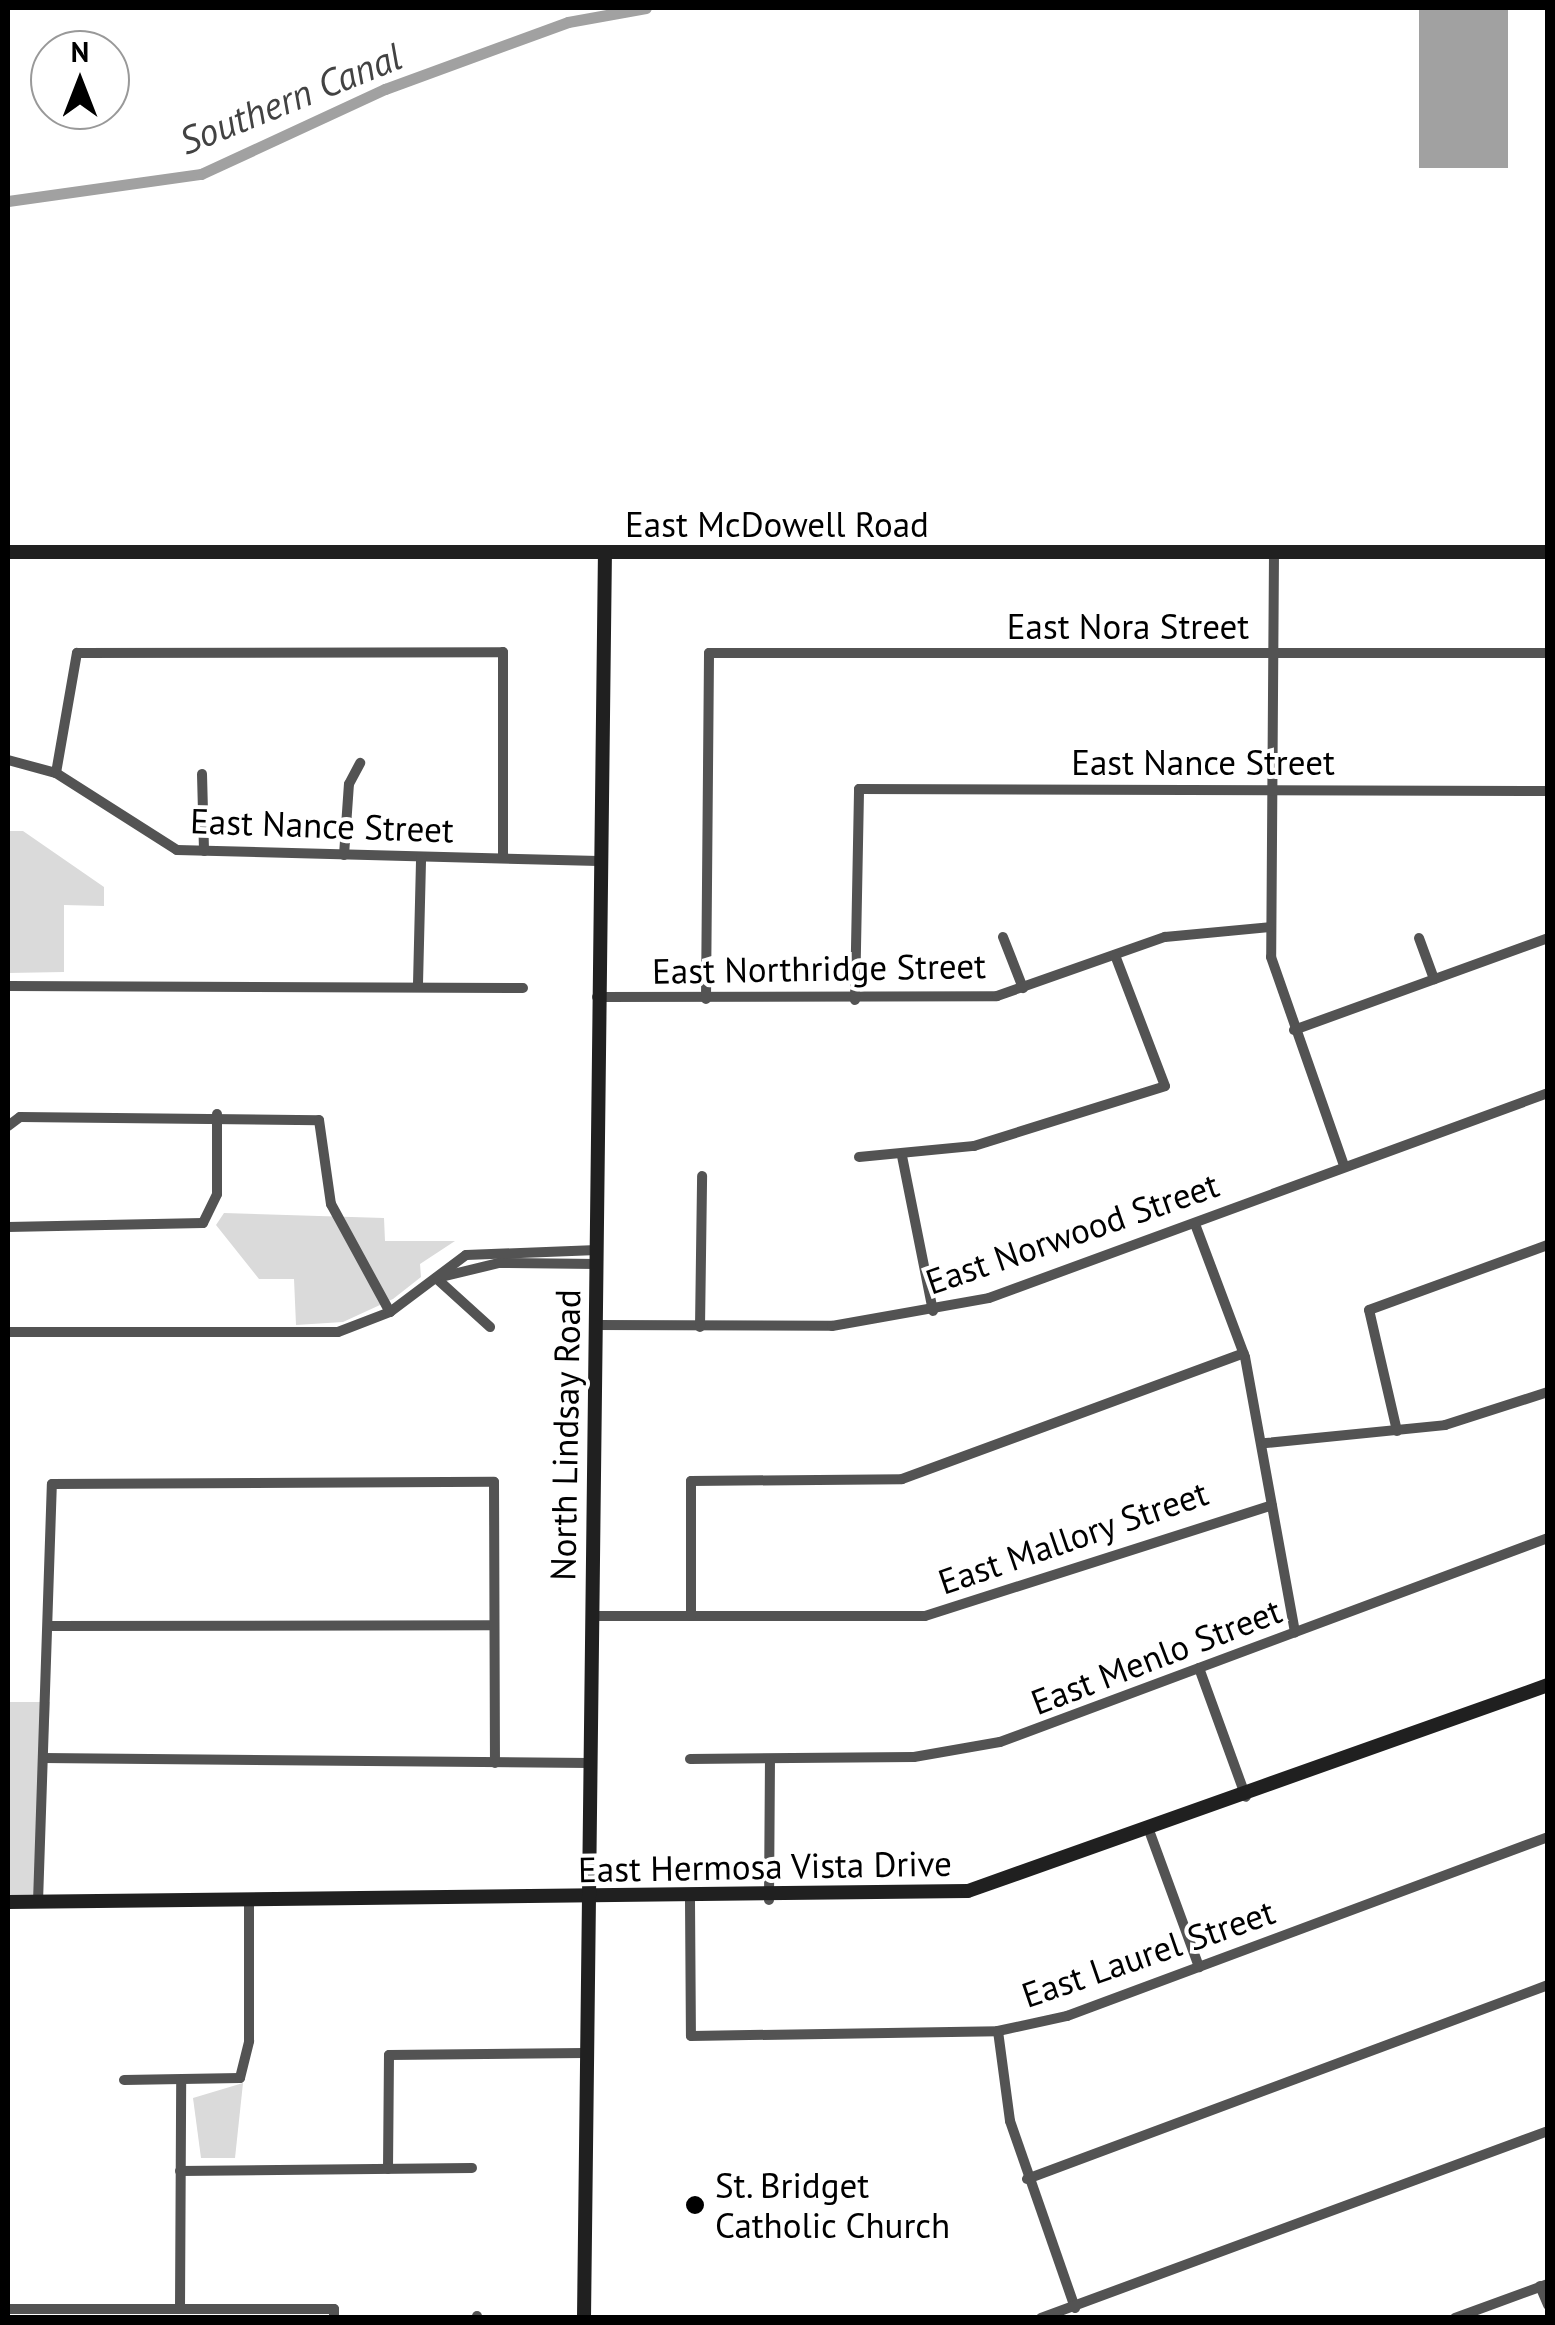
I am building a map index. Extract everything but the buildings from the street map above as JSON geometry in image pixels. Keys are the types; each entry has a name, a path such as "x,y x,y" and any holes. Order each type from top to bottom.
{"main road":[{"name":"East McDowell Road","path":"8,552 1548,552"},
{"name":"North Lindsay Road","path":"584,2318 597,997 606,554"},
{"name":"East Hermosa Vista Drive","path":"8,1902 769,1900 968,1891 1150,1833 1548,1685"}],"street":[{"path":"1274,553 1270,927 1278,990 1344,1166"},
{"path":"56,772 77,653 502,652 502,857"},
{"name":"East Nora Street","path":"706,999 709,653 1548,653"},
{"name":"East Nance Street","path":"8,760 56,772 154,838 204,850 599,861"},
{"path":"344,855 349,784 360,764"},
{"path":"202,774 204,850"},
{"name":"East Nance Street","path":"855,1000 859,789 1548,791"},
{"path":"418,984 421,857"},
{"name":"East Northridge Street","path":"597,997 966,1000 1023,988 1202,928 1270,927"},
{"path":"1004,938 1023,988"},
{"path":"1420,938 1434,979"},
{"path":"1294,1030 1548,938"},
{"path":"859,1158 974,1146 1165,1086 1115,955"},
{"path":"8,986 418,984 523,988"},
{"name":"East Norwood Street","path":"596,1325 832,1326 933,1311 1195,1224 1548,1093"},
{"path":"8,1226 203,1223 218,1194 218,1114"},
{"path":"8,1126 20,1117 218,1114 319,1120 331,1204 390,1312"},
{"path":"902,1156 933,1311"},
{"path":"700,1328 702,1176"},
{"path":"1195,1224 1244,1354 1266,1443 1272,1504 1295,1632"},
{"path":"1397,1431 1368,1310 1548,1245"},
{"path":"8,1333 308,1335 390,1312 436,1278 499,1264 597,1257"},
{"path":"436,1278 490,1328"},
{"path":"692,1616 692,1481 902,1479 1244,1354"},
{"path":"1266,1443 1397,1431 1548,1392"},
{"path":"38,1902 51,1626 52,1484 494,1482 494,1763"},
{"name":"East Mallory Street","path":"593,1616 925,1616 1272,1504"},
{"name":"East Menlo Street","path":"690,1759 770,1760 956,1752 1198,1668 1548,1538"},
{"path":"51,1626 494,1625"},
{"path":"1198,1668 1246,1798"},
{"path":"43,1758 590,1763"},
{"path":"769,1900 770,1760"},
{"path":"1150,1833 1199,1967"},
{"name":"East Laurel Street","path":"690,1900 690,2036 998,2031 1199,1967 1548,1837"},
{"path":"124,2080 240,2078 250,2042 250,1903"},
{"path":"1027,2179 1548,1985"},
{"path":"998,2031 1027,2179 1075,2308"},
{"path":"388,2169 389,2055 584,2053"},
{"path":"180,2309 181,2081"},
{"path":"1041,2318 1548,2131"},
{"path":"180,2171 472,2168"},
{"path":"1454,2318 1544,2285 1548,2305"},
{"path":"8,2309 334,2313"}],"shaded area":[{"path":"1419,8 1508,8 1508,168 1419,168"},
{"path":"8,831 23,831 104,887 104,906 64,905 64,972 8,973"},
{"path":"224,1213 384,1218 385,1241 455,1241 420,1264 421,1277 393,1299 343,1322 296,1325 294,1279 259,1279 216,1225"},
{"path":"8,1702 50,1702 38,1902 8,1902"},
{"path":"243,2083 235,2158 201,2158 193,2098"}],"waterway":[{"name":"Southern Canal","path":"8,201 201,174 385,89 568,22 646,8"}],"place":[{"name":"St. Bridget Catholic Church","path":"695,2205"}]}
